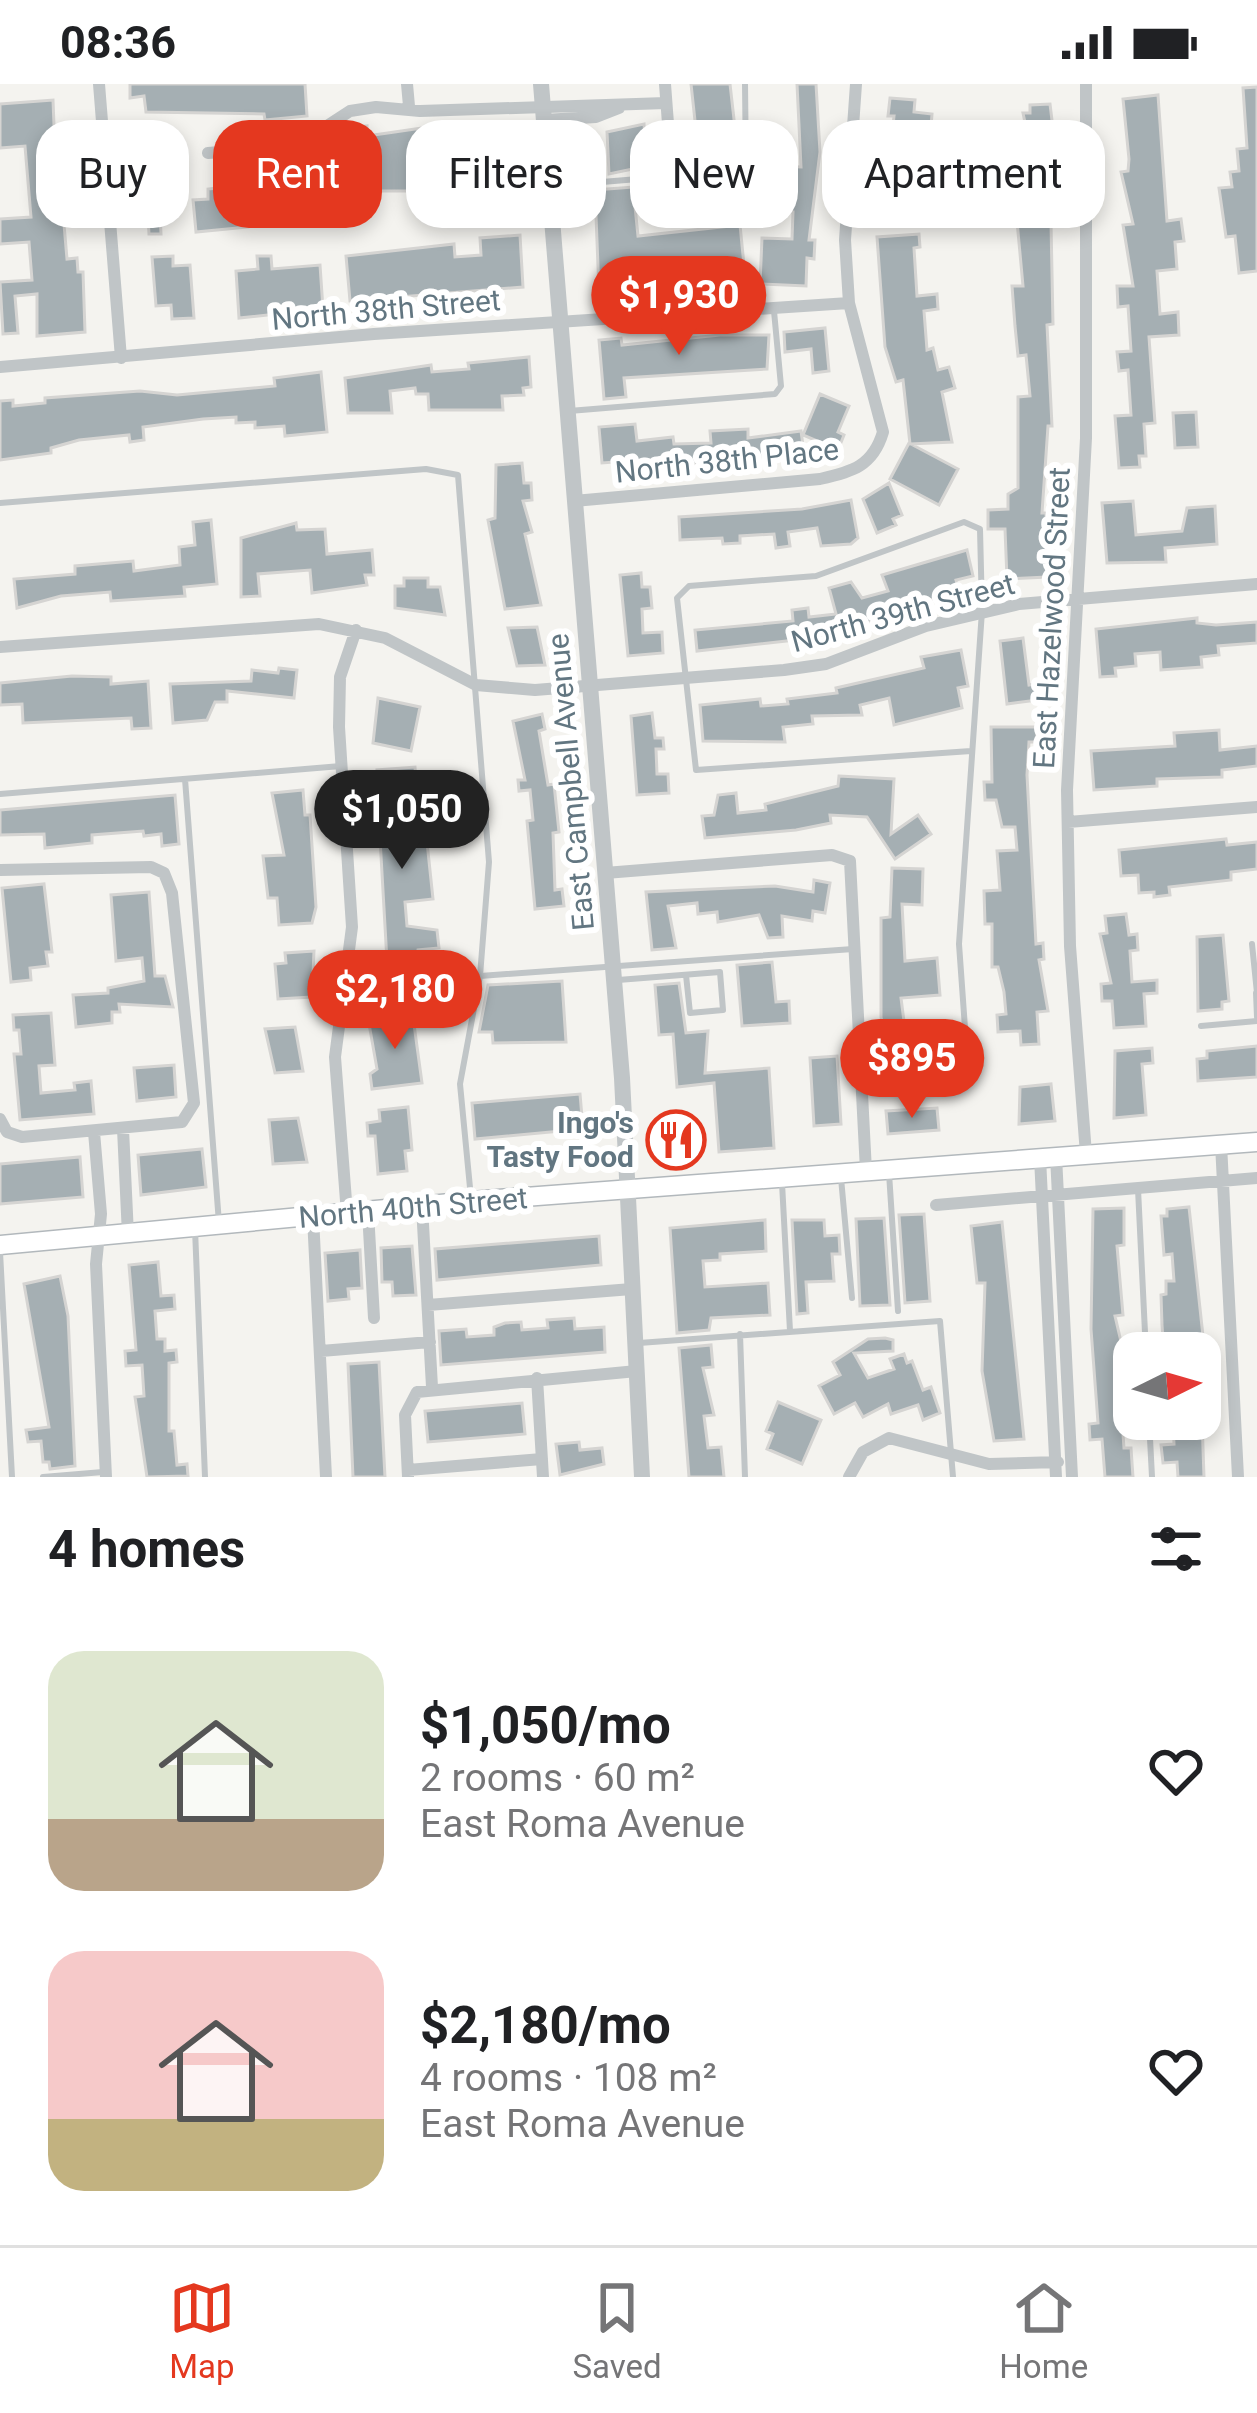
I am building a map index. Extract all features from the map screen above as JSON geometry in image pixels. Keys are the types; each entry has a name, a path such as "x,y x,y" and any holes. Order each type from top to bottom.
{"main road":[{"name":"North 40th Street","path":"0,1248 422,1206 1257,1142"}],"street":[{"path":"99,84 121,358"},
{"path":"407,84 409,106"},
{"name":"East Campbell Avenue","path":"542,84 545,120"},
{"path":"665,84 667,120"},
{"path":"849,303 845,240 856,84"},
{"name":"East Hazelwood Street","path":"1086,84 1090,253 1068,822 1070,946 1086,1154"},
{"path":"544,112 595,101 622,107"},
{"path":"595,101 596,117"},
{"path":"208,154 304,141 350,111 409,106 420,111 596,117 622,107 666,103"},
{"name":"East Campbell Avenue","path":"552,228 614,974 642,1477"},
{"name":"North 38th Street","path":"0,368 559,320 849,303"},
{"name":"North 38th Place","path":"574,501 820,479 857,471 878,452 883,432 849,303"},
{"name":"North 39th Street","path":"0,647 320,624 386,638 476,685 505,690 590,687 826,664 982,611 1257,584"},
{"path":"347,1214 335,1057 352,927 340,677 356,630"},
{"path":"1068,822 1257,807"},
{"path":"605,873 832,855 850,861 855,880 857,1066 866,1172"},
{"path":"0,870 135,867 158,869 166,876 182,971 194,1103 182,1122 123,1130 22,1137 7,1132 0,1119"},
{"path":"123,1130 128,1235"},
{"path":"94,1132 100,1192 106,1474"},
{"path":"1221,1144 1238,1477"},
{"path":"1048,1157 1059,1193 1072,1477"},
{"path":"1048,1157 1043,1195 1055,1470"},
{"path":"936,1205 1257,1178"},
{"path":"100,1192 126,1191"},
{"path":"422,1206 432,1388"},
{"path":"368,1212 374,1318"},
{"path":"314,1217 326,1477"},
{"path":"428,1305 632,1289"},
{"path":"321,1351 430,1342"},
{"path":"1050,1354 1067,1353"},
{"path":"542,1460 408,1473 407,1404 417,1392 432,1388 637,1371"},
{"path":"536,1378 543,1477"},
{"path":"849,1477 862,1452 889,1438 989,1464 1055,1470 1071,1461"}],"lane":[{"path":"606,182 746,170 745,84"},
{"path":"567,411 775,394 782,386 774,308"},
{"path":"0,503 426,469 458,475 490,862 480,976 460,1084 472,1202"},
{"path":"857,1066 967,1056 959,944 982,611 980,530 964,522 816,576 689,586 676,598 696,770 970,751"},
{"path":"0,794 341,766"},
{"path":"184,779 220,1226"},
{"path":"1201,1025 1257,1019 1252,944"},
{"path":"614,974 853,949"},
{"path":"480,976 720,972 723,1010 690,1013 686,975"},
{"path":"888,1170 898,1311"},
{"path":"841,1174 852,1298"},
{"path":"782,1179 790,1331"},
{"path":"1138,1187 1145,1332"},
{"path":"195,1229 205,1477"},
{"path":"0,1248 12,1477"},
{"path":"636,1343 940,1322 953,1477"},
{"path":"740,1334 745,1477"},
{"path":"1149,1440 1152,1477"},
{"path":"43,1477 106,1474"}],"building":[{"path":"130,84 305,84 307,116 265,120 264,114 146,112 144,96 130,98"},
{"path":"691,84 730,84 734,120 695,120"},
{"path":"797,84 816,84 820,152 809,240 815,240 814,259 807,258 806,286 760,284 762,238 792,239 792,228 798,228"},
{"path":"1257,87 1257,271 1239,273 1235,236 1226,237 1219,188 1232,187 1230,172 1239,171 1237,149 1247,148 1243,88"},
{"path":"1158,95 1167,221 1181,219 1184,241 1175,242 1177,269 1157,271 1160,314 1178,312 1179,335 1149,337 1155,423 1144,424 1146,456 1139,456 1140,467 1119,468 1115,416 1131,415 1128,370 1119,371 1117,352 1131,351 1128,306 1118,307 1117,286 1133,286 1123,225 1133,224 1121,172 1128,171 1129,159 1123,99"},
{"path":"890,98 915,100 914,112 932,114 932,120 888,116"},
{"path":"53,100 54,120 36,120 36,228 64,228 67,259 77,258 78,272 83,272 85,332 37,336 37,294 15,296 18,333 3,334 0,282 32,280 29,242 0,244 0,219 31,217 25,146 0,148 0,104"},
{"path":"1050,104 1052,120 1024,120 1023,113 1030,113 1030,105"},
{"path":"630,127 630,170 609,174 607,132"},
{"path":"406,130 406,191 382,191 382,134"},
{"path":"630,187 630,228 637,228 638,236 740,228 744,265 655,273 655,263 630,265 631,278 620,279 621,291 599,292 596,228 606,228 606,189"},
{"path":"213,188 213,228 238,228 196,232 193,200 208,199 208,189"},
{"path":"1018,228 1051,228 1053,324 1047,325 1052,426 1048,426 1042,513 1046,513 1047,577 1007,579 1005,529 988,529 988,510 1008,509 1008,494 1018,488 1018,397 1030,396 1026,355 1018,356 1012,286 1023,286"},
{"path":"919,234 920,247 914,248 917,296 937,294 938,309 924,311 927,350 933,348 938,370 949,367 955,388 942,392 952,442 910,444 903,380 896,382 885,347 877,237"},
{"path":"520,235 523,287 350,301 346,256 454,244 455,257 481,255 480,238"},
{"path":"173,256 173,266 190,265 194,318 172,319 171,305 156,306 152,257"},
{"path":"257,256 271,256 272,269 320,265 323,309 239,318 236,271 258,269"},
{"path":"825,328 829,371 813,373 811,349 785,352 784,332"},
{"path":"769,335 767,369 624,378 626,397 604,399 599,340 621,338 622,345"},
{"path":"529,357 531,387 523,388 524,395 502,396 503,410 429,410 428,394 416,394 415,388 390,391 392,413 348,413 345,378 431,365 432,372 469,369 468,363"},
{"path":"321,372 327,432 285,436 284,426 255,428 255,422 236,423 236,417 203,419 143,427 144,440 130,442 129,435 79,440 51,448 51,453 0,460 0,401 13,400 13,406 45,403 45,398 140,391 177,395 275,386 274,378"},
{"path":"820,394 849,406 838,432 844,435 838,450 803,435"},
{"path":"1196,412 1198,447 1175,448 1173,413"},
{"path":"635,424 637,441 673,437 674,444 711,443 710,431 748,429 748,438 801,431 804,453 615,471 614,462 602,463 599,427"},
{"path":"909,443 958,469 939,505 890,479"},
{"path":"522,463 532,500 523,501 532,532 525,534 541,605 505,609 488,520 495,518 496,465"},
{"path":"889,483 902,515 893,519 896,525 877,533 863,499"},
{"path":"851,500 858,538 851,544 821,546 817,528 788,532 790,546 776,548 774,534 740,536 740,543 723,544 722,538 680,540 679,517 802,509"},
{"path":"1133,501 1136,535 1182,531 1187,508 1215,506 1217,544 1165,548 1166,562 1107,563 1102,503"},
{"path":"211,520 217,584 184,587 185,596 111,601 110,592 61,596 17,608 14,579 75,574 75,566 133,561 134,571 180,565 179,547 195,545 193,522"},
{"path":"296,523 297,530 325,529 327,554 372,550 374,575 365,575 367,585 312,593 310,570 258,574 260,596 241,597 241,538"},
{"path":"967,550 973,576 956,580 959,590 831,636 697,651 695,630 793,621 792,610 808,608 809,617 836,614 829,588 851,582 862,598 888,591 882,575"},
{"path":"641,573 642,587 650,587 652,608 642,609 643,633 662,632 663,653 628,656 620,575"},
{"path":"404,578 428,578 428,587 440,587 445,615 395,608 395,586 404,586"},
{"path":"1197,618 1197,623 1216,625 1257,622 1257,643 1218,646 1219,655 1201,657 1202,667 1161,670 1160,652 1135,654 1136,666 1115,668 1116,676 1100,677 1096,629"},
{"path":"537,627 545,665 517,666 508,628"},
{"path":"1023,638 1029,685 1036,684 1038,700 1007,704 1000,641"},
{"path":"961,650 968,686 958,688 962,708 894,725 889,698 860,705 862,715 812,716 813,724 783,727 785,742 703,741 700,705 760,699 761,706 788,704 787,699 837,693 836,688 924,668 921,657"},
{"path":"279,668 297,670 294,698 227,691 227,702 215,702 207,720 173,723 170,684 251,681 252,670 278,673"},
{"path":"111,677 111,684 148,681 151,728 132,729 131,718 23,723 22,704 0,705 0,683"},
{"path":"378,698 420,707 411,751 373,743"},
{"path":"652,713 655,738 663,738 664,749 656,749 657,774 668,774 669,793 637,795 631,716"},
{"path":"542,714 545,729 539,731 548,785 554,784 559,832 553,833 555,890 562,889 564,906 535,909 527,821 533,820 530,790 519,791 518,780 525,780 513,721"},
{"path":"991,727 1037,727 1037,742 1029,742 1027,775 1036,944 1043,943 1044,959 1039,960 1048,1011 1037,1012 1039,1044 1021,1045 1020,1031 998,1032 997,1015 1006,1014 1004,992 998,967 992,967 992,924 985,924 984,891 1000,890 997,851 1017,850 1015,827 1002,827 996,800 985,800 984,782 992,782"},
{"path":"1219,730 1220,750 1257,746 1257,766 1222,770 1222,777 1157,779 1157,786 1094,790 1091,751 1175,746 1174,733"},
{"path":"415,767 416,780 409,781 414,843 427,842 433,899 405,902 407,926 437,930 439,948 418,950 413,977 388,979 380,838 374,839 372,812 380,811 377,770"},
{"path":"839,776 894,779 891,834 918,815 931,834 895,859 867,817 830,815 831,823 796,830 705,838 702,816 714,815 718,795 736,793 738,813 766,810 765,804 838,786"},
{"path":"303,790 305,815 310,815 316,907 312,923 279,925 277,898 268,898 263,856 284,855 272,793"},
{"path":"175,795 179,844 162,846 161,834 144,836 143,831 92,835 92,843 45,848 44,834 0,835 0,810"},
{"path":"1226,839 1227,845 1257,842 1257,869 1231,872 1231,880 1169,887 1170,895 1154,897 1154,892 1139,893 1138,875 1121,876 1119,850"},
{"path":"892,868 923,869 922,905 902,904 905,961 937,958 940,995 901,998 905,1029 914,1028 916,1053 889,1056 881,1017 881,918 890,917"},
{"path":"814,880 830,883 825,913 813,911 812,921 782,916 783,937 768,938 759,915 718,922 717,912 698,914 697,903 668,906 676,948 652,950 646,892 775,886 813,892"},
{"path":"44,884 52,952 46,952 48,966 30,968 31,980 11,982 2,888"},
{"path":"149,892 155,976 165,976 173,1007 119,1004 120,1012 112,1012 112,1023 76,1027 73,995 108,993 108,988 144,981 142,958 116,961 111,895"},
{"path":"1126,914 1129,935 1137,934 1138,950 1130,951 1132,982 1157,980 1157,993 1144,994 1146,1026 1114,1028 1112,1001 1102,1001 1101,984 1111,983 1100,934 1107,933 1105,916"},
{"path":"1223,935 1229,1001 1222,1002 1222,1009 1198,1011 1197,937"},
{"path":"314,951 312,997 278,999 275,964 286,963 285,953"},
{"path":"772,962 776,1002 789,1001 790,1023 742,1026 737,965"},
{"path":"562,981 566,1042 493,1043 492,1032 479,1032 488,985"},
{"path":"679,983 686,1033 708,1031 705,1073 769,1068 774,1148 719,1152 714,1083 677,1087 673,1034 659,1035 655,985"},
{"path":"51,1013 55,1065 39,1066 41,1093 75,1090 74,1083 91,1081 94,1114 20,1120 14,1054 21,1054 13,1015"},
{"path":"413,1017 422,1083 372,1089 370,1074 377,1069 368,1018"},
{"path":"295,1027 303,1071 275,1073 265,1029"},
{"path":"1257,1046 1257,1077 1198,1081 1197,1059 1207,1058 1207,1051"},
{"path":"1152,1048 1153,1063 1142,1064 1146,1115 1114,1118 1115,1051"},
{"path":"837,1056 841,1124 814,1126 810,1058"},
{"path":"174,1065 176,1097 137,1101 134,1068"},
{"path":"1051,1084 1055,1121 1019,1124 1020,1087"},
{"path":"580,1094 583,1129 475,1139 472,1103"},
{"path":"408,1107 412,1150 405,1151 407,1171 378,1174 375,1136 368,1136 367,1123 380,1121 379,1110"},
{"path":"937,1108 939,1130 888,1134 886,1111"},
{"path":"298,1118 307,1162 273,1164 269,1120"},
{"path":"202,1149 206,1187 141,1195 138,1155"},
{"path":"80,1157 83,1197 0,1204 0,1164"},
{"path":"1189,1207 1203,1332 1163,1332 1161,1295 1166,1294 1166,1281 1174,1281 1172,1254 1164,1255 1161,1216 1167,1216 1167,1209"},
{"path":"1124,1208 1124,1245 1117,1246 1123,1315 1115,1316 1119,1332 1113,1332 1113,1440 1123,1440 1124,1448 1131,1448 1133,1477 1105,1477 1102,1439 1090,1440 1089,1424 1098,1423 1091,1329 1093,1209"},
{"path":"924,1214 930,1301 905,1303 899,1215"},
{"path":"884,1218 890,1305 860,1306 856,1219"},
{"path":"765,1220 766,1251 720,1254 720,1260 703,1261 705,1287 768,1283 770,1315 711,1318 709,1330 677,1333 670,1228"},
{"path":"792,1220 824,1220 825,1236 839,1235 840,1254 832,1254 834,1281 806,1282 808,1313 797,1314"},
{"path":"1002,1222 1024,1439 994,1441 982,1371 985,1283 977,1283 971,1226"},
{"path":"599,1236 601,1265 437,1280 435,1249"},
{"path":"412,1246 416,1295 393,1296 392,1282 382,1282 381,1248"},
{"path":"360,1250 362,1288 348,1289 349,1299 328,1301 325,1253"},
{"path":"158,1262 161,1296 174,1295 175,1309 155,1311 157,1339 165,1339 165,1351 176,1350 177,1362 169,1363 169,1431 174,1431 177,1465 187,1464 188,1476 147,1477 135,1397 144,1396 142,1365 126,1366 125,1351 136,1350 129,1265"},
{"path":"60,1276 68,1316 75,1466 50,1469 49,1462 43,1462 41,1441 28,1442 26,1430 49,1427 24,1284"},
{"path":"574,1318 575,1329 604,1327 605,1352 441,1365 439,1331 466,1329 467,1337 494,1335 494,1327 505,1323 521,1322 522,1330 548,1328 547,1320"},
{"path":"868,1339 893,1340 893,1351 854,1353 868,1378 894,1369 890,1359 904,1354 907,1363 912,1361 923,1390 931,1387 940,1413 923,1420 918,1405 891,1414 888,1404 863,1417 855,1403 834,1414 819,1386 840,1375 833,1362"},
{"path":"711,1345 713,1367 703,1368 714,1415 704,1416 708,1448 721,1447 724,1477 689,1477 679,1348"},
{"path":"379,1362 385,1477 353,1477 348,1364"},
{"path":"778,1402 821,1420 802,1464 767,1449 773,1434 766,1431"},
{"path":"522,1403 525,1434 428,1442 425,1411"},
{"path":"1174,1440 1203,1440 1204,1477 1178,1477 1177,1462 1163,1463 1161,1445 1174,1444"},
{"path":"579,1442 580,1450 602,1448 604,1464 560,1475 556,1444"}],"place":[{"name":"Ingo's Tasty Food","path":"676,1140"}]}
